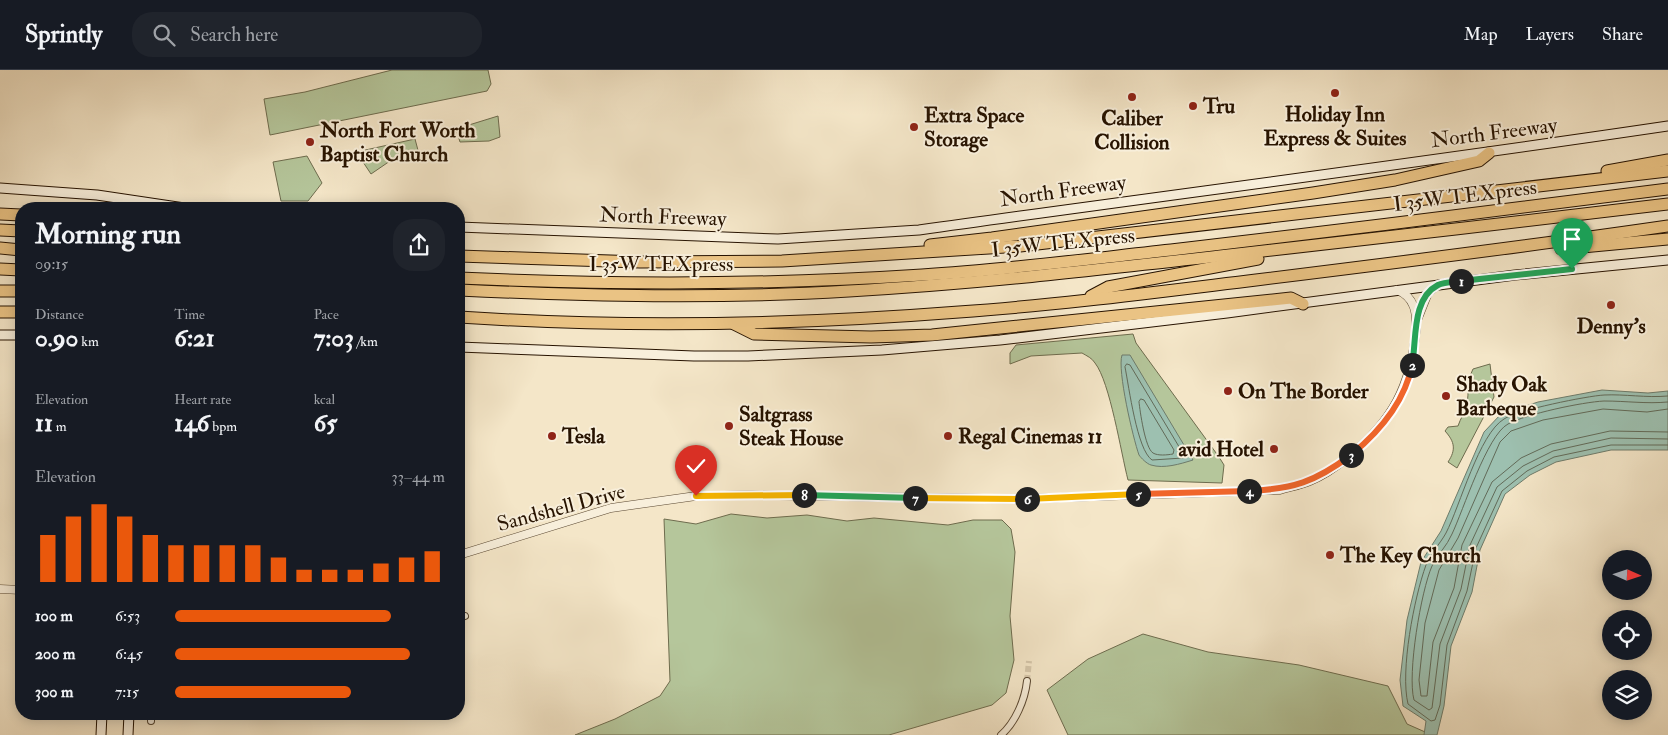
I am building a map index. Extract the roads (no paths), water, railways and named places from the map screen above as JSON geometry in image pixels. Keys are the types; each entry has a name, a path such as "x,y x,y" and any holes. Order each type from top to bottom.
{"highway":[{"path":"839,258 851,250 992,238 1395,180 1479,161 1489,152"},
{"path":"1582,180 1599,172 1668,160"},
{"name":"North Freeway","path":"465,256 640,262 839,258 1020,246 1668,171"},
{"name":"I 35W TEXpress","path":"465,278 674,284 766,283 926,275 1240,242 1668,190"},
{"name":"I 35W TEXpress","path":"465,290 657,296 846,292 1012,280 1373,240 1668,204"},
{"path":"0,214 15,215"},
{"path":"465,316 597,323 733,323 950,313 1083,301 1489,251 1668,226"},
{"path":"0,230 15,231"},
{"path":"1489,251 1515,255 1668,239"},
{"path":"1083,301 1108,288 1204,268 1373,240"},
{"path":"0,248 15,249"},
{"path":"465,250 492,257"},
{"path":"0,255 15,256"},
{"path":"0,269 15,270"},
{"path":"0,275 15,276"},
{"path":"0,290 15,291"},
{"path":"733,323 754,334 906,336 1291,298 1303,304"},
{"path":"0,312 15,312"}],"main road":[{"name":"North Freeway","path":"465,227 778,239 857,236 919,230 1668,126"},
{"path":"0,188 97,195 144,202"},
{"path":"465,347 694,356 882,350 1000,340 1303,304 1395,289 1668,260"},
{"path":"0,335 15,335"},
{"path":"101,735 102,720"},
{"path":"128,735 129,720"}],"street":[{"name":"Sandshell Drive","path":"465,553 611,508 696,496 752,495 1017,499 1280,490 1311,481 1336,466 1360,447 1391,414 1403,392 1411,369 1417,322 1423,301 1428,293 1439,284"},
{"name":"Sandshell Drive","path":"1395,289 1403,292 1411,300 1417,322"},
{"path":"0,589 15,590"},
{"path":"1001,735 1015,717 1024,697 1027,681"}],"water":[{"path":"1122,355 1130,355 1193,460 1172,466 1156,466 1151,465 1139,455 1124,389"},
{"path":"1602,390 1648,393 1668,391 1668,450 1611,450 1556,462 1530,475 1505,494 1480,550 1472,592 1451,646 1444,706 1437,735 1424,735 1426,721 1403,706 1400,680 1407,620 1421,562 1441,531 1484,432 1501,414 1538,402"}],"tunnel":[{"path":"1027,681 1029,661"}],"place":[{"name":"Holiday Inn Express & Suites","path":"1335,93"},
{"name":"Caliber Collision","path":"1132,97"},
{"name":"Tru","path":"1193,106"},
{"name":"Extra Space Storage","path":"914,127"},
{"name":"North Fort Worth Baptist Church","path":"310,142"},
{"name":"Denny's","path":"1611,305"},
{"name":"On The Border","path":"1228,391"},
{"name":"Shady Oak Barbeque","path":"1446,396"},
{"name":"Saltgrass Steak House","path":"729,426"},
{"name":"Tesla","path":"552,436"},
{"name":"Regal Cinemas 11","path":"948,436"},
{"name":"avid Hotel","path":"1274,449"},
{"name":"The Key Church","path":"1330,555"}]}
